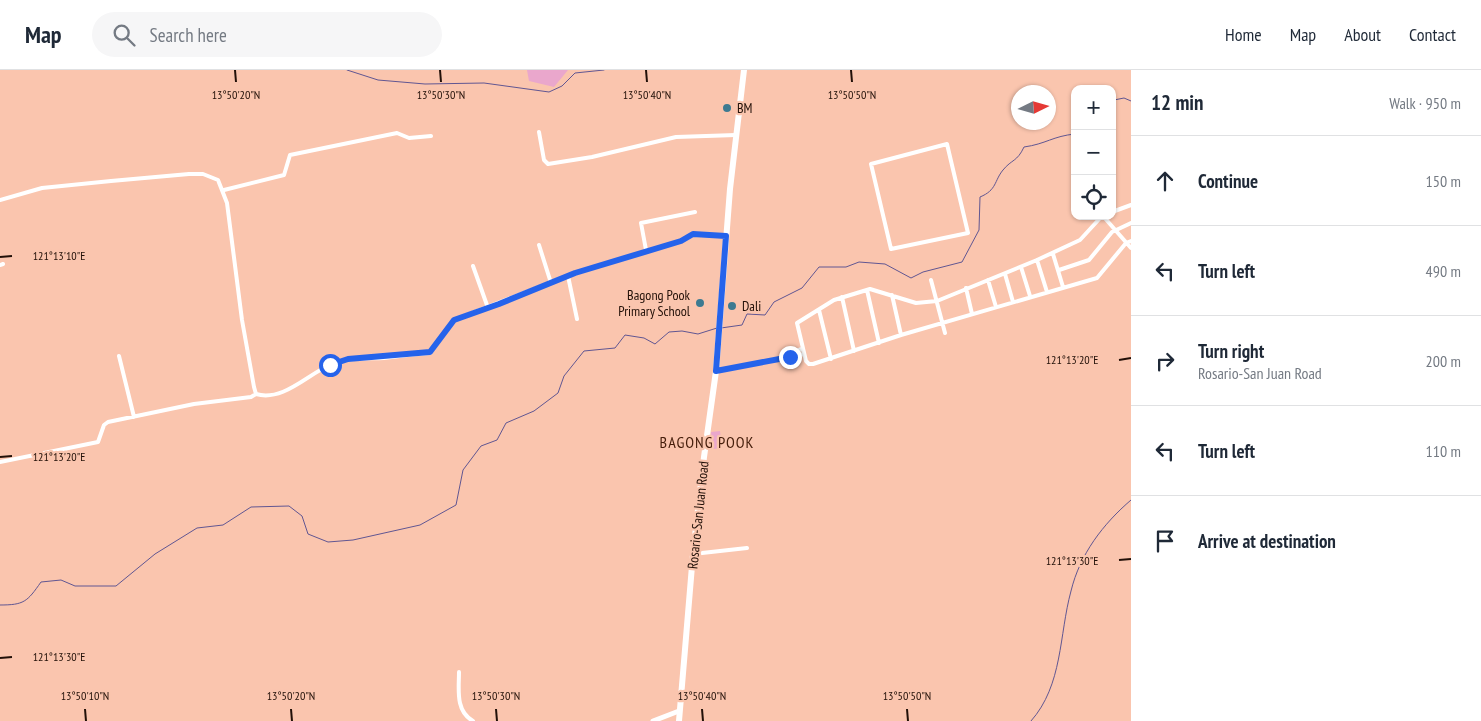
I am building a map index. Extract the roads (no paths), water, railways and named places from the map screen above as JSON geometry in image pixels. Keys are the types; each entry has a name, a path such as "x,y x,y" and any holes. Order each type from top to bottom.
{"main road":[{"name":"Rosario-San Juan Road","path":"679,721 693,554 716,371 726,236 744,70"}],"street":[{"path":"539,132 544,160 548,164 592,157 676,137 736,135"},
{"path":"224,190 284,174 290,155 397,134 409,138 431,136"},
{"path":"947,144 968,233 890,249 871,164 947,144"},
{"path":"0,200 42,188 189,174 211,176 218,180 224,190 233,234 242,320 256,394"},
{"path":"1116,211 1131,205"},
{"path":"646,250 640,229 641,223 695,212"},
{"path":"1100,220 1084,238 1053,254 937,301 916,303 874,290 866,290 842,297 797,323 803,351 809,364 1099,276 1126,243 1131,241"},
{"path":"1106,220 1131,248"},
{"path":"1059,270 1089,260 1115,230 1131,223"},
{"path":"0,462 98,442 104,425 108,422 194,404 251,397 256,394 262,396 279,393 301,383 330,365 348,359 430,352 454,320 568,276 646,250 681,241 693,234 726,236"},
{"path":"540,245 551,283"},
{"path":"1053,254 1063,287"},
{"path":"1037,260 1047,292"},
{"path":"473,266 488,308"},
{"path":"1021,267 1030,296"},
{"path":"1004,274 1013,302"},
{"path":"568,276 577,319"},
{"path":"931,280 945,333"},
{"path":"988,280 996,307"},
{"path":"966,288 972,314"},
{"path":"866,290 879,343"},
{"path":"892,295 900,335"},
{"path":"842,297 854,351"},
{"path":"819,310 831,358"},
{"path":"716,371 785,357 803,351"},
{"path":"119,356 134,417"},
{"path":"693,554 746,548"},
{"path":"459,672 460,705 462,711 473,721"},
{"path":"653,721 679,711"}],"waterway":[{"path":"347,70 378,80 425,84 484,83 549,92 562,86 575,73 604,70"},
{"path":"1116,100 1124,98 1131,101"},
{"path":"721,328 742,325 747,314 765,315 774,302 802,288 819,267 846,267 859,262 885,264 911,278 923,272 962,262 979,230 980,197 990,191 1006,166 1017,158 1024,147 1071,135"},
{"path":"0,605 24,601 41,582 61,580 75,586 116,586 155,554 197,528 223,525 251,507 289,506 302,516 308,534 328,542 353,540 420,525 456,505 463,470 481,446 497,440 506,423 534,411 558,393 564,376 584,351 615,348 625,335 644,338 655,344 669,332 682,331 698,334 717,328"},
{"path":"1031,721 1041,707 1055,676 1067,608 1080,565 1102,530 1131,500"}],"place":[{"name":"BM","path":"727,108"},
{"name":"Bagong Pook Primary School","path":"700,303"},
{"name":"Dali","path":"732,306"}],"district":[{"name":"BAGONG POOK","path":"707,442"}]}
